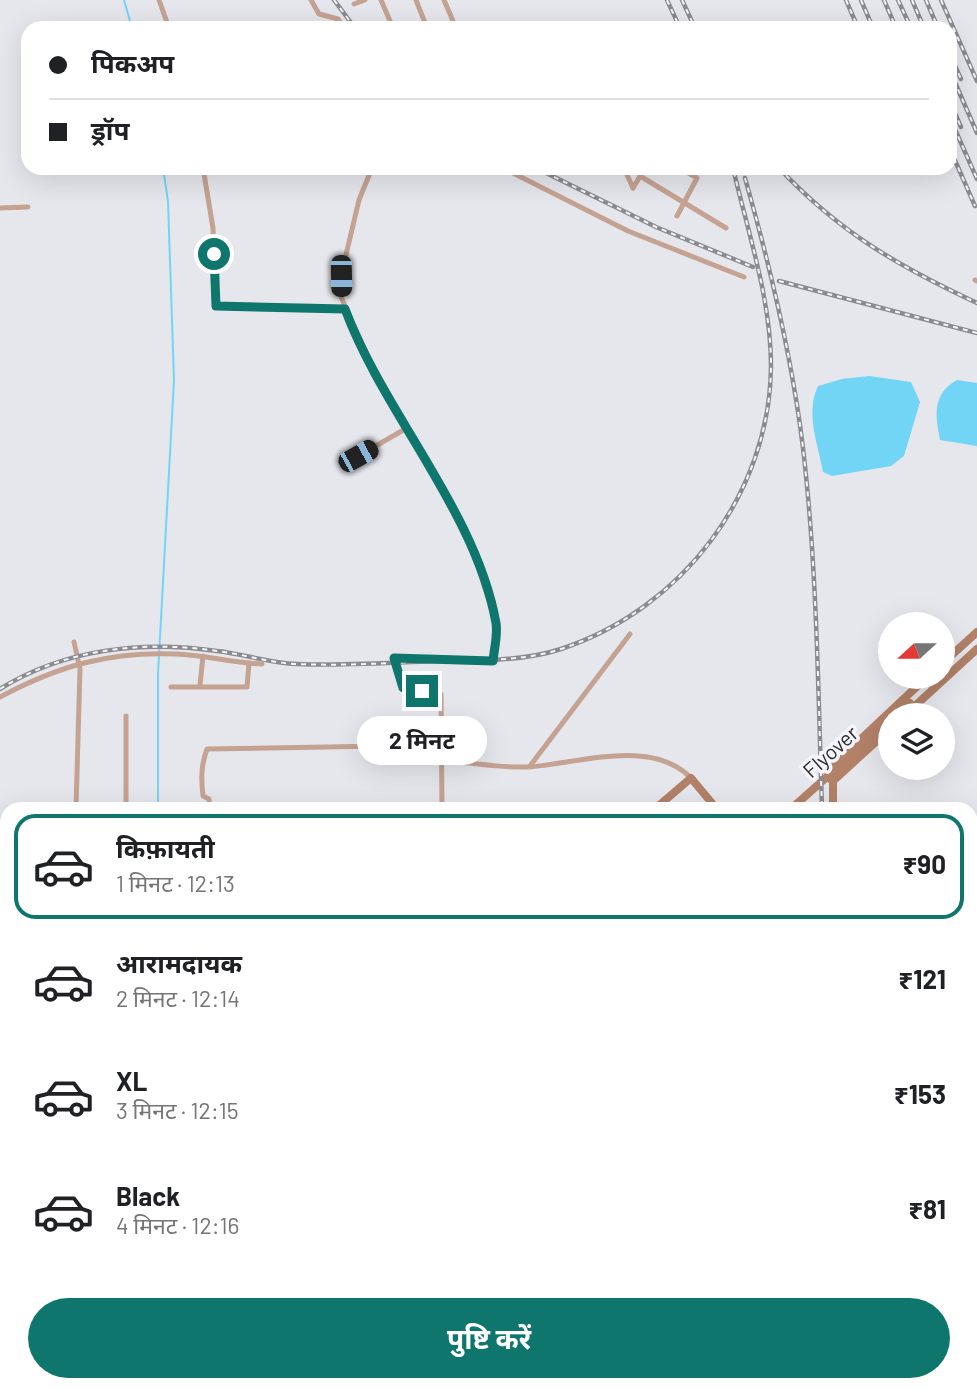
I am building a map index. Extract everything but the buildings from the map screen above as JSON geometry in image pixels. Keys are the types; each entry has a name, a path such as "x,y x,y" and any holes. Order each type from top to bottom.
{"street":[{"path":"159,0 166,21"},
{"path":"311,0 318,14 339,21"},
{"path":"354,5 365,0"},
{"path":"381,0 390,21"},
{"path":"415,0 424,21"},
{"path":"444,0 453,21"},
{"path":"204,175 213,228 216,306 345,309"},
{"path":"369,175 359,200 341,276 341,297 378,378 473,551 496,625 493,661 394,658 403,688 441,694 444,745 442,802"},
{"path":"517,175 628,231 744,277"},
{"path":"627,175 633,188 640,176 726,228"},
{"path":"677,216 697,178 692,175"},
{"path":"0,208 27,208"},
{"path":"358,456 407,428"},
{"path":"956,651 977,632"},
{"path":"530,766 629,634"},
{"path":"74,642 78,662 76,802"},
{"path":"956,661 977,642"},
{"path":"918,703 977,649"},
{"path":"0,697 78,662 123,655 203,656 262,664"},
{"path":"200,685 203,656"},
{"path":"171,687 247,687 249,663"},
{"path":"833,802 833,781 828,770 913,690"},
{"path":"909,703 924,690"},
{"path":"126,716 126,802"},
{"name":"Flyover","path":"801,802 878,732"},
{"path":"833,781 878,740"},
{"path":"209,802 203,796 202,781 202,763 207,749 444,745"},
{"path":"442,760 530,766 624,756 650,758 671,762 691,778 711,802"},
{"path":"663,802 691,778"}],"water":[{"path":"869,376 911,382 920,402 904,456 891,466 832,476 823,472 814,429 813,407 818,386 842,379"},
{"path":"957,380 977,383 977,446 940,440 937,406 943,392"}],"waterway":[{"path":"124,0 130,21"},
{"path":"158,802 158,674 174,380 168,201 164,175"}],"railway":[{"path":"334,0 350,21"},
{"path":"667,0 677,21"},
{"path":"682,0 692,21"},
{"path":"846,0 855,21"},
{"path":"861,0 870,21"},
{"path":"884,0 893,21"},
{"path":"898,0 908,21"},
{"path":"912,0 921,21"},
{"path":"926,0 935,21"},
{"path":"941,0 950,21"},
{"path":"957,36 977,81"},
{"path":"957,70 961,79"},
{"path":"957,87 977,133"},
{"path":"957,118 961,127"},
{"path":"957,134 977,179"},
{"path":"957,165 975,206"},
{"path":"550,175 656,227 753,267"},
{"path":"0,689 25,675 77,656 133,648 189,648 276,662 314,665 515,658 561,649 605,631 645,606 680,576 711,540 736,501 755,459 767,413 771,366 767,316 758,266 735,175"},
{"path":"786,175 824,211 871,246 977,303"},
{"path":"745,178 779,312 803,448 814,583 822,802"},
{"path":"779,281 977,333"}],"route":[{"path":"214,254 216,306 345,309 378,378 422,453 473,551 496,625 493,661 394,658 403,688 422,691"}]}
